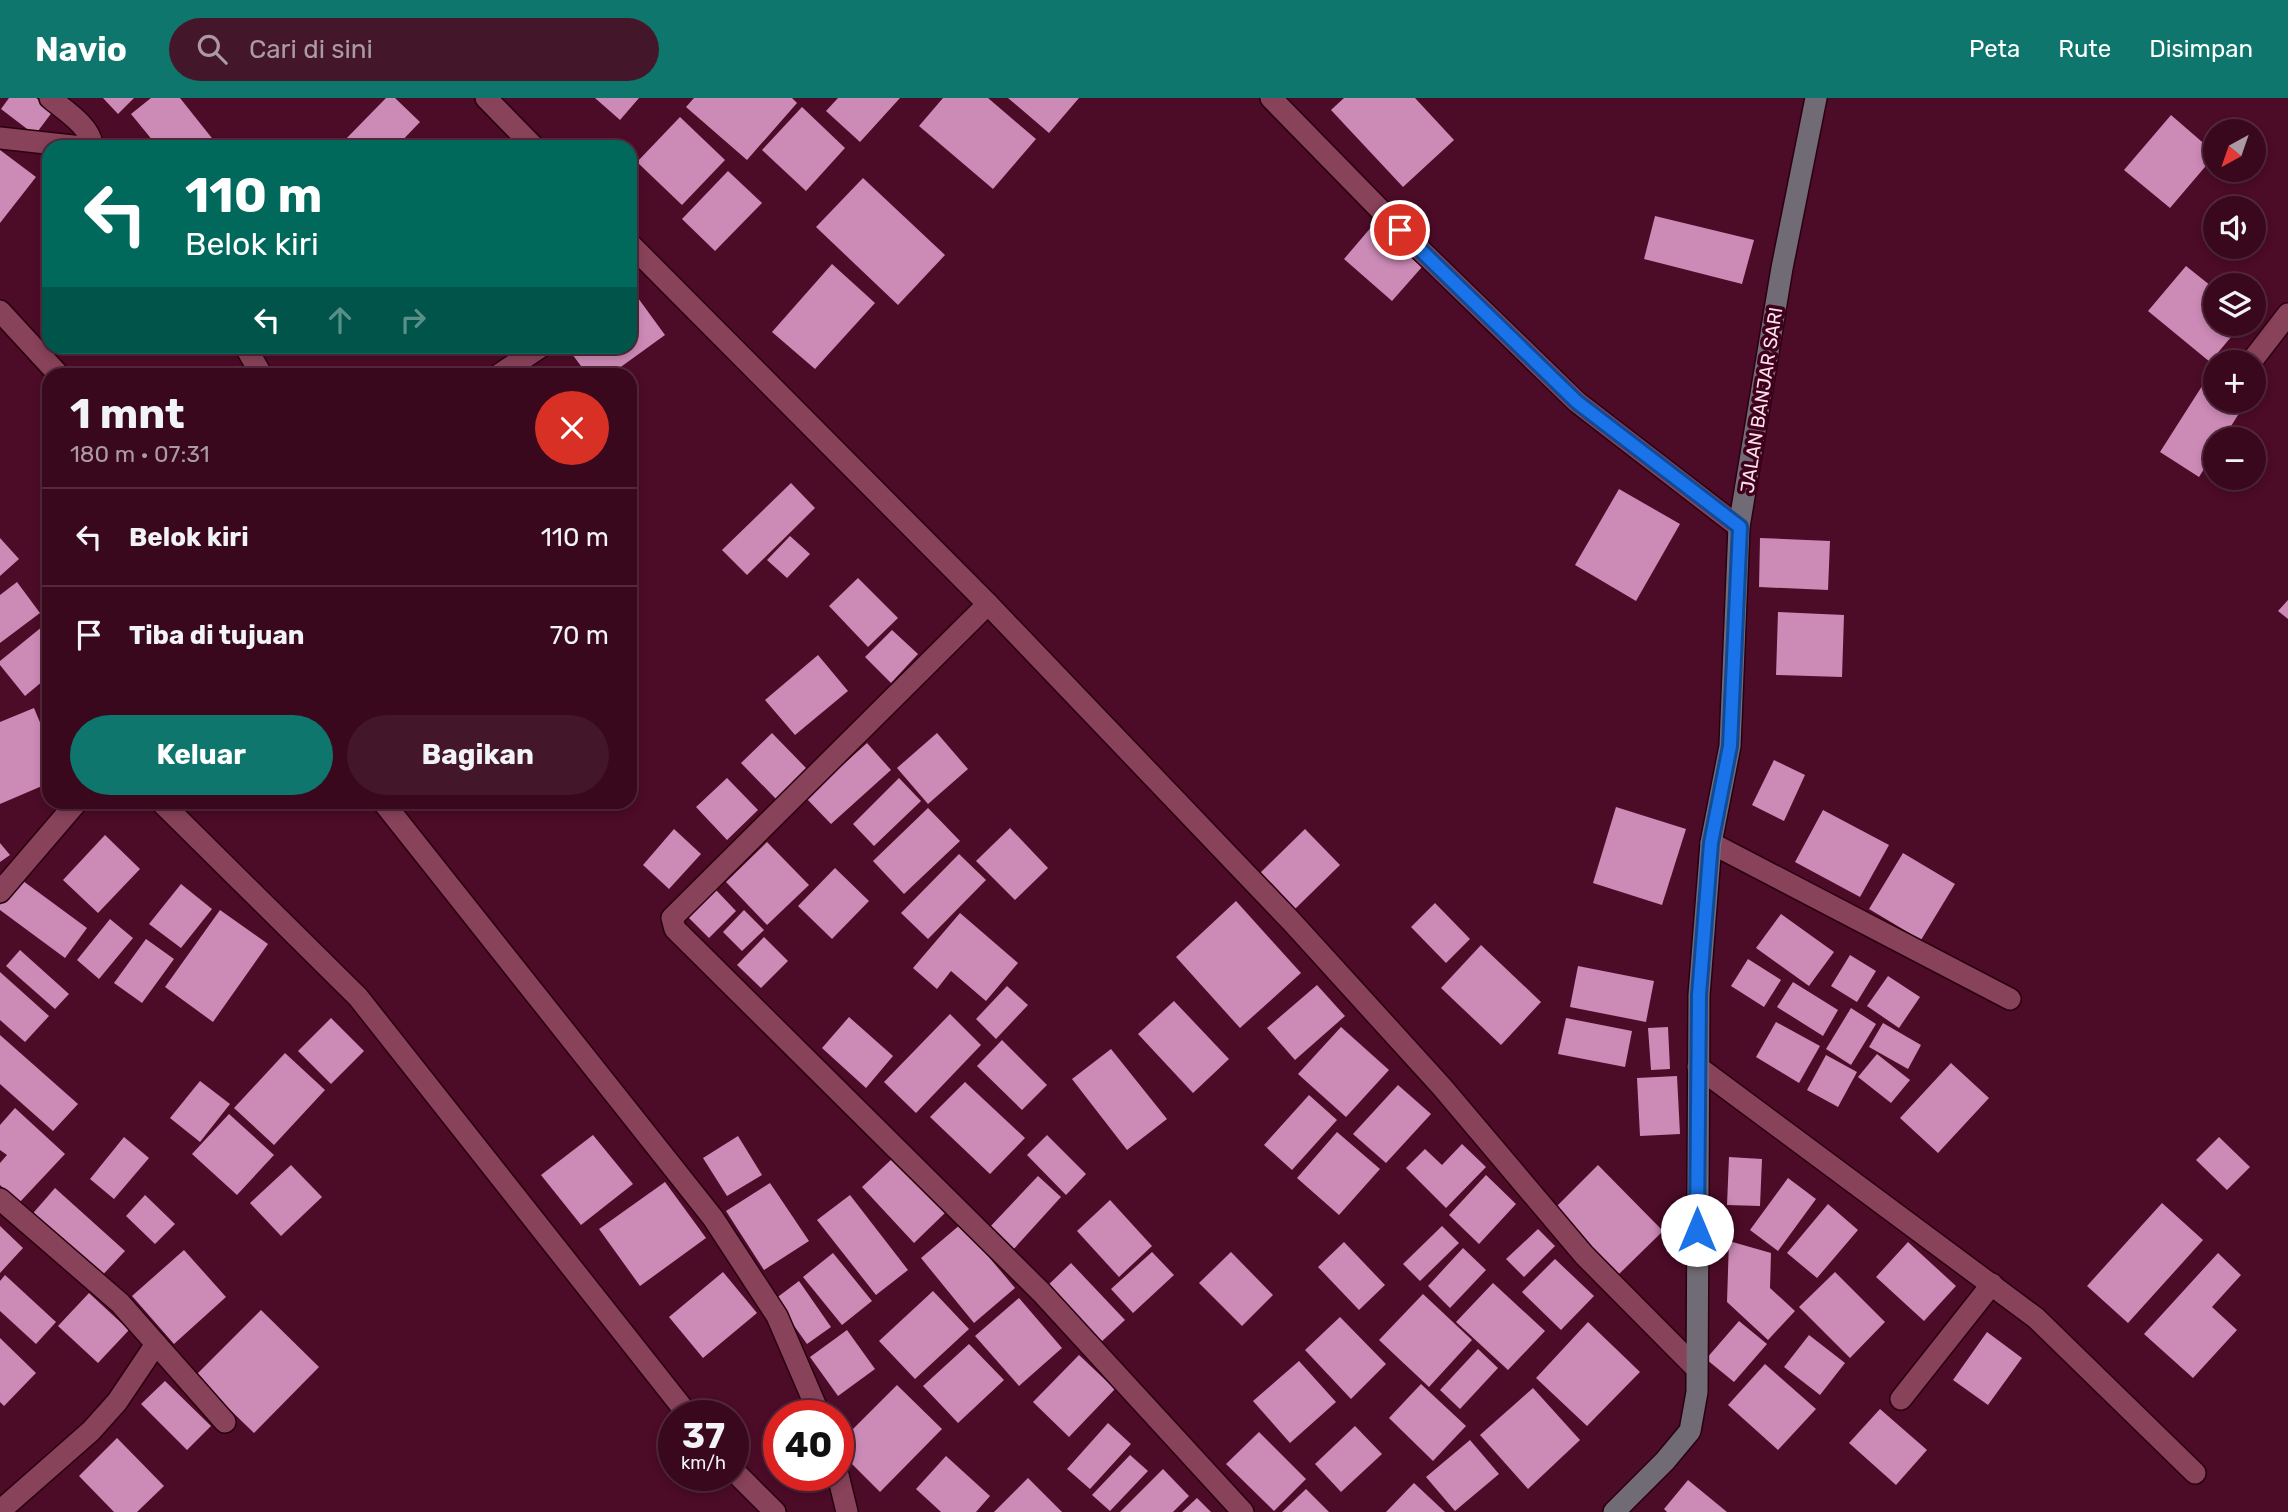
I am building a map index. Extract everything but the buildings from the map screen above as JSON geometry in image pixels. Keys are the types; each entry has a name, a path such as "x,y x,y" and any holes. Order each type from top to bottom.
{"street":[{"path":"486,98 527,140"},
{"path":"1271,98 1400,230 1577,402 1740,527"},
{"name":"JALAN BANJAR SARI","path":"1614,1512 1665,1461 1690,1431 1697,1392 1699,995 1711,843 1730,746 1740,527 1782,268 1816,98"},
{"path":"52,99 80,124 91,140"},
{"path":"0,138 42,143"},
{"path":"637,259 988,604 1292,922 1441,1087 1584,1255 1696,1368"},
{"path":"0,311 52,368"},
{"path":"2260,350 2288,314"},
{"path":"509,368 530,354"},
{"path":"988,604 672,918 672,923 685,939 1041,1292 1243,1512"},
{"path":"0,892 71,809"},
{"path":"168,809 358,996 676,1400"},
{"path":"389,809 713,1219 777,1316 813,1400"},
{"path":"1711,843 2010,999"},
{"path":"1698,1067 2036,1318 2195,1474"},
{"path":"0,1199 120,1303 225,1422"},
{"path":"1902,1399 1992,1284"},
{"path":"0,1511 91,1431 117,1402 156,1344"},
{"path":"749,1486 775,1512"},
{"path":"842,1491 847,1512"}],"route":[{"path":"1400,230 1577,402 1740,527 1730,746 1711,843 1699,995 1697,1230"}]}
